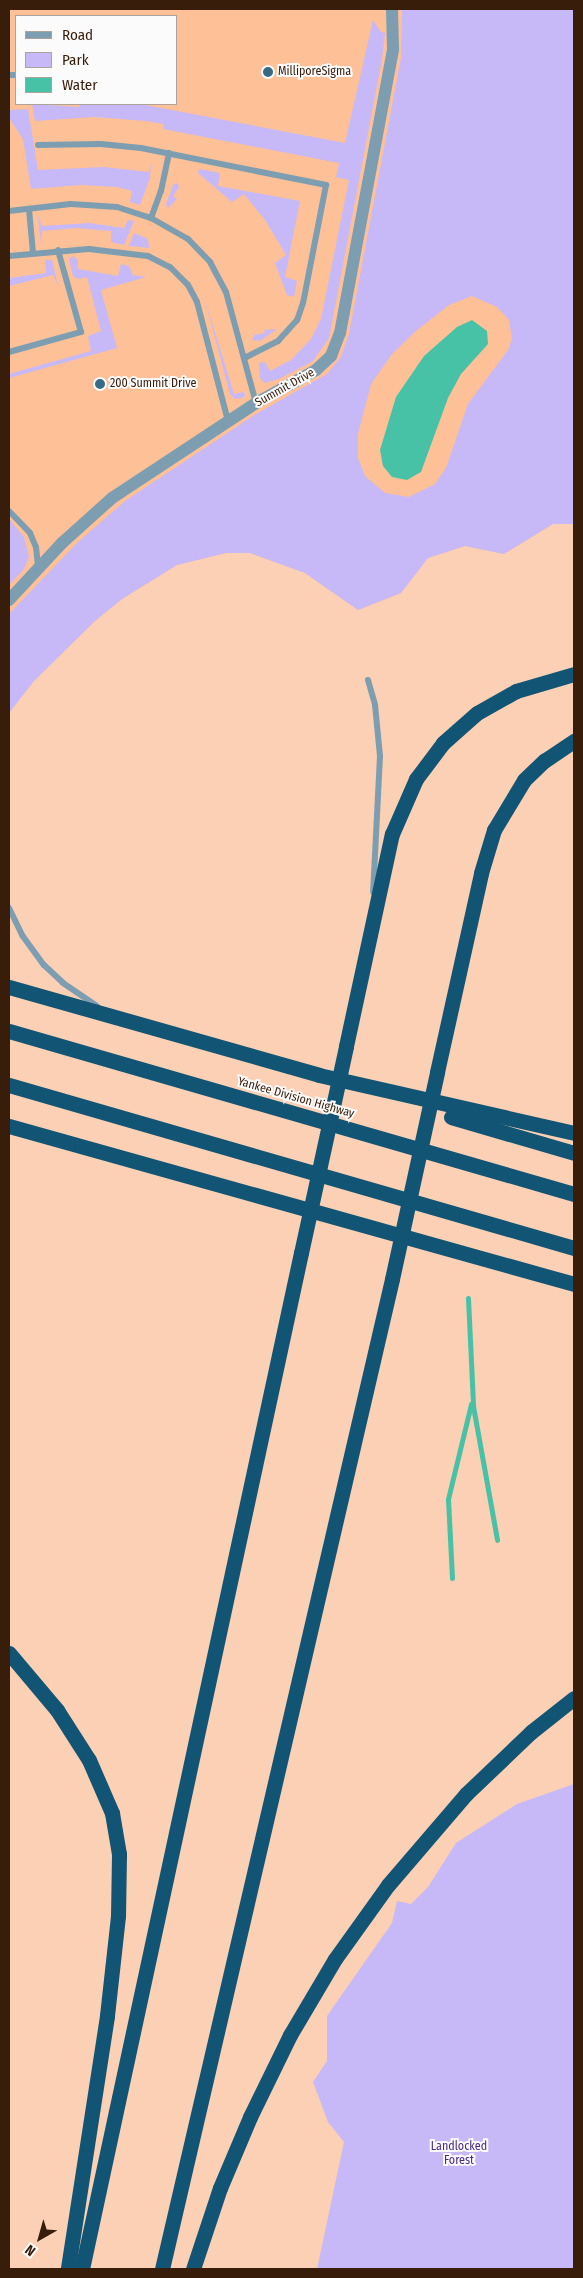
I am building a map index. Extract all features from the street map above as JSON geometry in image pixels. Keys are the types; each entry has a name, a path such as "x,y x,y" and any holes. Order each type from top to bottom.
{"highway":[{"path":"82,2269 396,822 409,792 428,760 454,732 490,705 531,685 574,674"},
{"path":"162,2269 392,1279 481,873 494,830 524,780 544,761 574,741"},
{"path":"9,987 319,1074 574,1133"},
{"name":"Yankee Division Highway","path":"9,1031 574,1194"},
{"path":"319,1074 362,1092 574,1153"},
{"path":"9,1085 574,1248"},
{"path":"9,1126 574,1284"},
{"path":"9,1653 57,1710 81,1745 108,1801 118,1846 119,1898 109,2000 68,2269"},
{"path":"193,2269 220,2188 250,2117 305,2009 340,1952 407,1862 466,1794 524,1738 574,1698"}],"street":[{"name":"Summit Drive","path":"9,600 38,569 112,498 256,403 321,367 336,345 393,48 392,9"}],"lane":[{"path":"38,146 101,144 169,153 326,185 303,303 297,320 278,341 245,358"},
{"path":"151,218 164,182 169,153"},
{"path":"9,211 100,205 151,218 184,236 210,262 231,304 256,403"},
{"path":"29,209 33,253"},
{"path":"9,256 58,250 89,249 140,255 160,260 179,275 197,302 228,421"},
{"path":"9,352 81,332 58,250"},
{"path":"9,511 30,533 38,555 38,569"},
{"path":"368,680 375,706 380,756 370,936"},
{"path":"9,908 29,946 53,974 86,1000 125,1020"}],"shaded area":[{"path":"9,9 574,9 574,524 553,524 504,554 465,546 428,558 401,593 358,610 305,573 250,553 226,553 177,565 122,599 95,621 34,681 9,713"}],"green space":[{"path":"402,9 574,9 574,524 553,524 504,554 465,546 428,558 401,593 358,610 305,573 250,553 226,553 177,565 122,599 95,621 34,681 9,713 9,614 78,542 125,501 256,414 327,374 341,357 349,334 401,58","holes":["472,296 497,307 509,320 512,339 508,350 468,404 446,468 435,484 409,497 385,493 365,476 358,458 358,434 371,384 392,354 417,330 449,305"]},
{"path":"373,20 381,32 385,33 382,59 329,338 313,361 279,379 264,383 260,378 259,363 265,362 270,371 291,360 311,339 321,319 349,180 336,177 339,163 163,129 164,124 146,121 94,117 35,121 32,105 79,107 80,105 145,105 345,143"},
{"path":"28,109 38,170 104,167 149,172 151,163 150,178 140,205 130,202 132,191 117,187 81,185 31,189 23,139 9,118 9,110"},
{"path":"199,169 220,173 218,186 300,201 285,277 297,281 294,297 287,295 275,263 286,255 265,220 244,194 232,202 198,173"},
{"path":"177,183 179,187 173,196 177,199 168,208 166,204 173,185"},
{"path":"38,216 42,226 89,223 124,228 128,220 134,221 124,245 111,242 111,231 76,228 42,231 41,244"},
{"path":"134,233 148,239 149,248 129,246"},
{"path":"73,256 78,260 78,269 118,276 121,264 129,266 133,275 146,277 101,290 117,348 9,378 9,374 91,351 88,336 101,331 87,277 78,279 73,276 69,259"},
{"path":"45,260 52,260 58,286 53,275 9,286 9,278 46,273"},
{"path":"205,300 234,394 244,392 245,396 242,398 235,399 230,394"},
{"path":"277,329 260,341 252,340 254,335 265,333 264,330"},
{"path":"9,519 24,537 29,557 24,569 9,585"},
{"name":"Landlocked Forest","path":"574,1784 574,2269 317,2269 344,2142 328,2122 313,2082 327,2061 327,2016 392,1923 397,1901 411,1904 428,1887 456,1843 517,1804"}],"water":[{"path":"472,320 487,331 488,344 461,374 448,398 421,472 407,480 392,477 383,466 380,450 396,397 424,356 457,327"}],"waterway":[{"path":"468,1298 473,1406 497,1540"},
{"path":"452,1578 448,1499 471,1404"}],"place":[{"name":"MilliporeSigma","path":"268,72"},
{"name":"200 Summit Drive","path":"100,384"}]}
